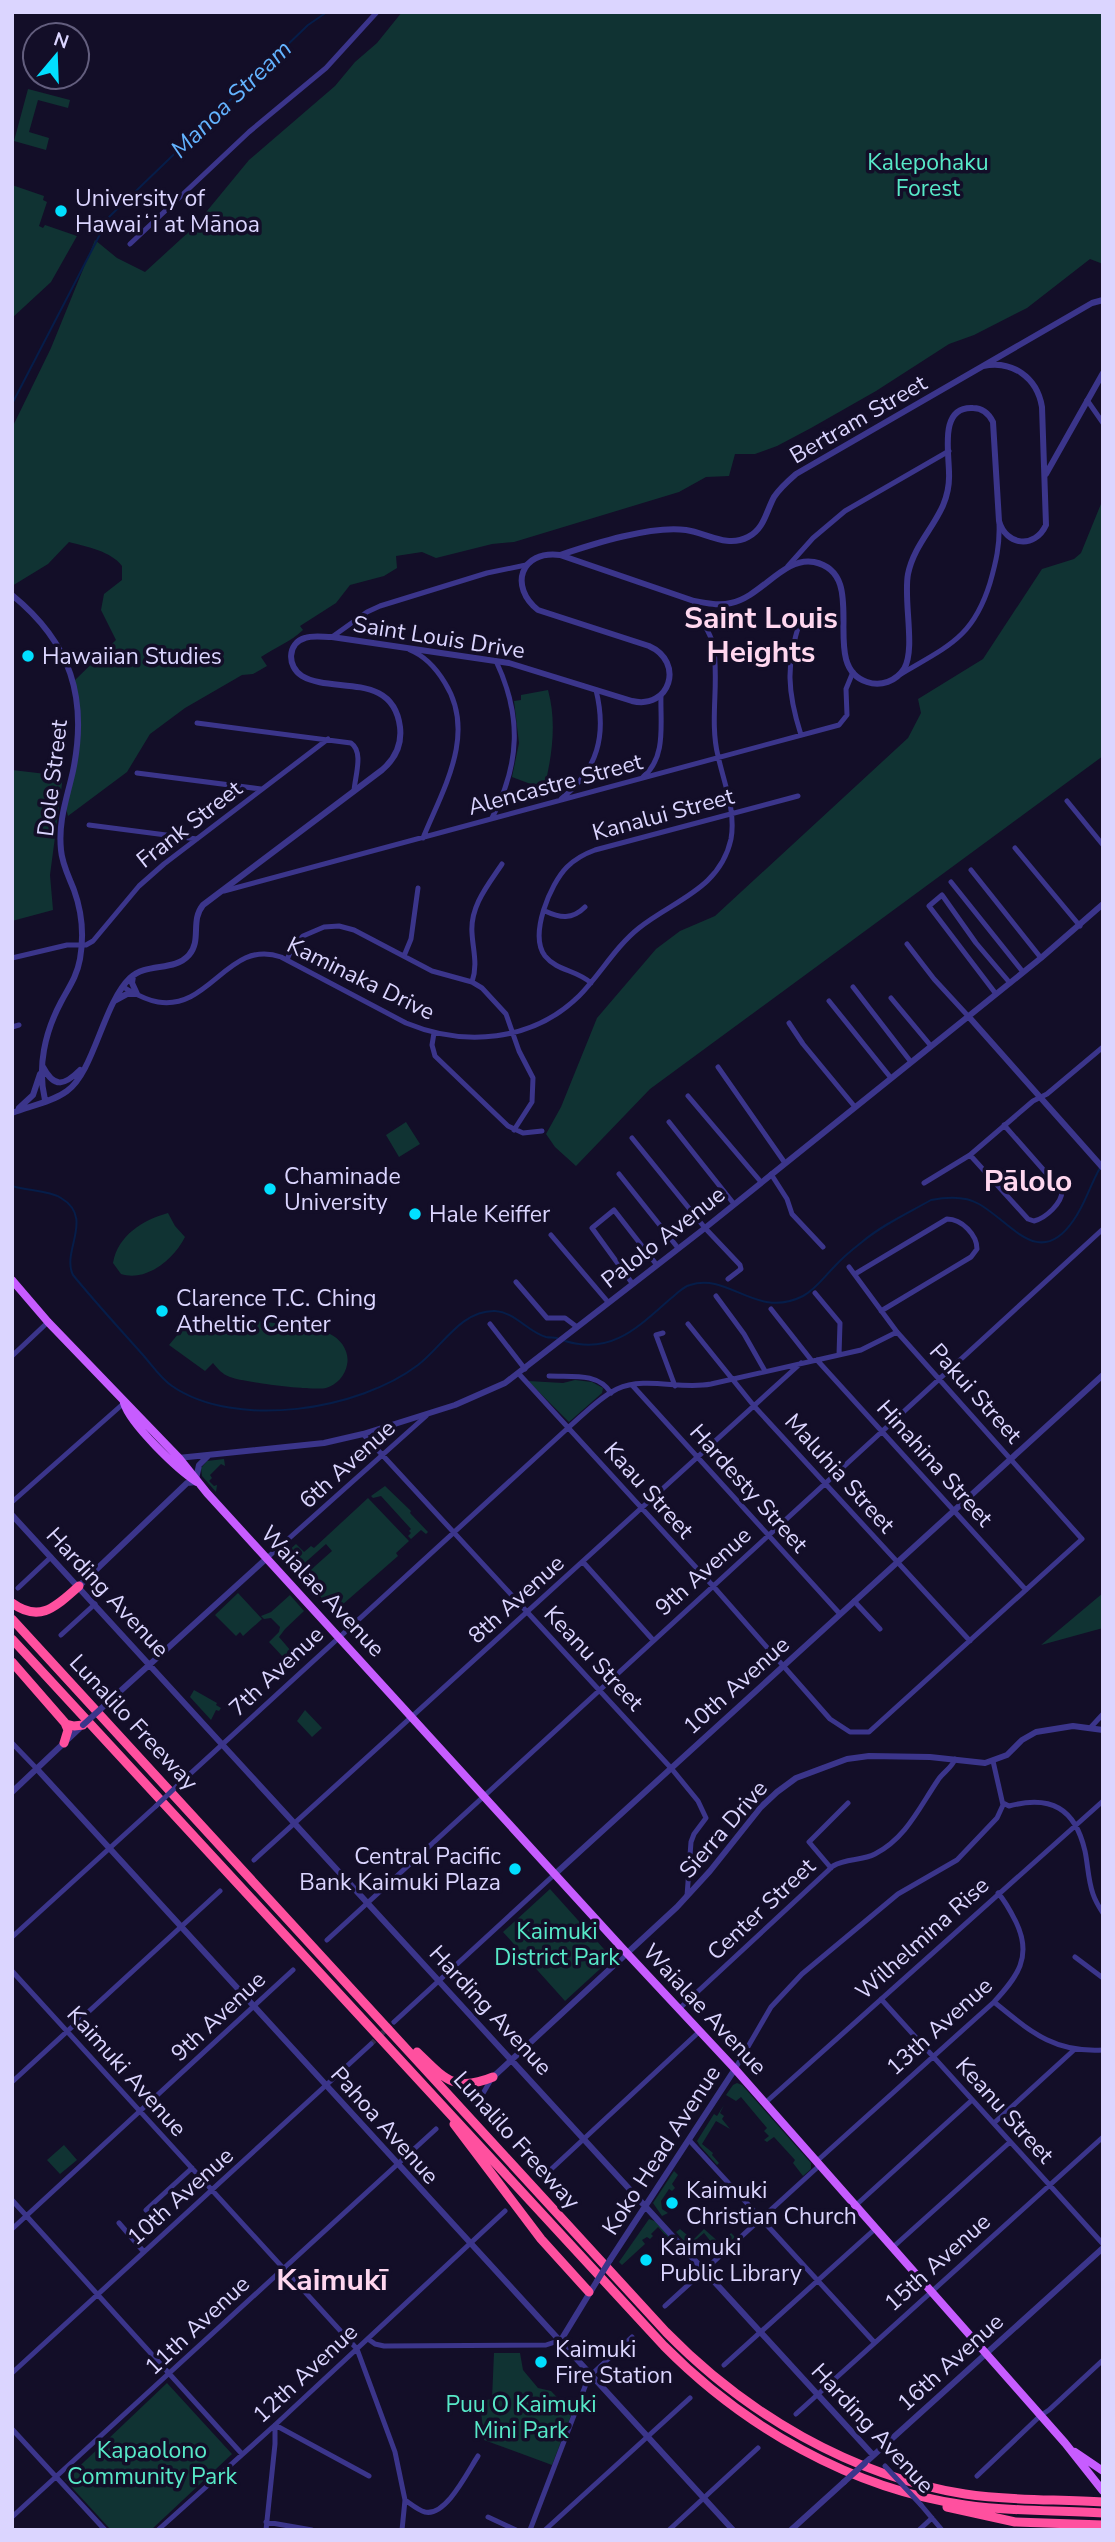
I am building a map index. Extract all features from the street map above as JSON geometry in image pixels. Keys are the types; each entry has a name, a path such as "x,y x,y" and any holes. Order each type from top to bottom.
{"highway":[{"path":"12,1603 26,1611 44,1612 79,1586"},
{"name":"Lunalilo Freeway","path":"12,1619 658,2323 728,2389 755,2409 809,2440 870,2467 943,2490 1000,2498 1103,2502"},
{"name":"Lunalilo Freeway","path":"12,1639 664,2346 705,2385 742,2413 791,2443 866,2480 918,2496 966,2505 1103,2513"},
{"path":"12,1662 64,1721 72,1726 83,1725"},
{"path":"64,1721 68,1730 64,1743"},
{"path":"322,1954 446,2078 453,2083 467,2085 493,2077"},
{"path":"430,2092 541,2239 589,2292"},
{"path":"866,2480 925,2501 1015,2522 1103,2525"},
{"path":"1049,2500 1103,2493"}],"main road":[{"name":"Waialae Avenue","path":"12,1280 48,1322 179,1458 267,1558 735,2069 1065,2443 1103,2493"},
{"name":"Waialae Avenue","path":"124,1403 128,1413 182,1473 197,1481"},
{"name":"Waialae Avenue","path":"1065,2443 1103,2471"}],"street":[{"path":"130,244 249,132 326,68 377,12"},
{"name":"Bertram Street","path":"560,555 650,531 668,529 688,530 725,541 746,538 759,528 776,494 796,474 1093,303 1103,300"},
{"path":"983,366 1003,365 1016,369 1036,387 1042,407 1046,522 1038,537 1028,542 1014,540 1003,531 999,517"},
{"path":"1045,475 1103,373"},
{"path":"1087,400 1103,424"},
{"path":"788,566 798,562 814,562 828,568 838,580 843,595 845,657 853,672 862,680 876,684 886,682 899,675 952,643 975,621 985,602 1000,539 995,429 989,416 981,409 973,408 956,413 948,425 950,482 944,506 915,553 907,576 909,653 907,663 899,675"},
{"path":"332,638 367,612 380,606 508,567 526,565 539,555 560,555 694,601 713,605 740,600 753,595 788,566 813,538 845,512 949,452"},
{"name":"Saint Louis Drive","path":"14,1112 67,1091 77,1081 123,987 133,976 152,967 176,964 187,957 195,942 195,920 199,910 391,760 400,741 400,727 393,708 378,693 365,688 308,679 295,670 291,651 299,641 310,637 332,638 496,661 521,666 641,703 653,700 666,689 670,676 668,663 660,653 649,646 538,610 529,602 524,590 522,580 526,565"},
{"name":"Dole Street","path":"12,595 47,629 59,648 74,682 80,716 73,772 60,820 60,834 61,854 80,912 82,944 74,981 51,1023 43,1065 45,1100"},
{"name":"Kaminaka Drive","path":"123,987 157,1002 181,1002 202,991 235,962 247,956 267,953 287,960 406,1023 434,1033 470,1038 513,1033 563,1009 591,982 634,932 648,920 692,895 710,879 728,848 732,813 718,758 714,650 709,631 695,608 694,601"},
{"path":"800,621 791,652 789,683 792,706 801,735"},
{"path":"410,650 420,654 431,664 448,687 459,728 456,757 423,838"},
{"path":"492,819 510,774 515,726 511,702 496,661"},
{"name":"Alencastre Street","path":"224,891 839,725 847,713 846,685 853,672"},
{"path":"559,801 584,776 599,745 601,719 596,690"},
{"path":"639,780 649,772 658,756 660,695"},
{"path":"197,723 349,742 357,748 354,791"},
{"name":"Frank Street","path":"82,944 96,939 139,886 328,739"},
{"path":"137,772 261,789"},
{"name":"Kanalui Street","path":"591,982 583,975 553,964 542,952 538,932 562,873 580,857 595,850 798,796"},
{"path":"1067,801 1103,845"},
{"path":"89,825 197,839"},
{"path":"1015,848 1080,926"},
{"path":"472,982 476,961 472,934 473,914 481,896 502,864"},
{"path":"971,870 1041,958"},
{"path":"951,882 1023,972"},
{"path":"404,956 411,939 418,888"},
{"path":"996,994 929,906 942,895 976,943 1010,983"},
{"name":"Palolo Avenue","path":"179,1458 324,1443 426,1416 486,1393 522,1371 705,1228 969,1017 1103,904"},
{"path":"545,911 572,917 584,907"},
{"path":"287,960 292,947 303,936 316,929 331,926 354,930 442,975 472,982 489,993 506,1014 519,1051 533,1078 534,1090 529,1107 514,1130"},
{"path":"12,958 82,944"},
{"path":"907,944 934,979 1103,1168"},
{"path":"115,1001 124,995 137,994 133,986 133,976"},
{"path":"853,987 911,1062"},
{"path":"891,998 932,1046"},
{"path":"829,1001 891,1077"},
{"path":"789,1023 855,1107"},
{"path":"434,1033 432,1045 435,1056 514,1130 533,1134 542,1131"},
{"path":"924,1183 970,1155 1032,1101 1040,1098 1103,1047"},
{"path":"43,1065 49,1078 59,1083 68,1081 85,1066"},
{"path":"14,1112 33,1095 43,1065"},
{"path":"718,1067 785,1163"},
{"path":"688,1096 761,1182"},
{"path":"669,1122 734,1204"},
{"path":"970,1155 1028,1219 1041,1219 1060,1200 1062,1191 1004,1125"},
{"path":"632,1138 705,1228 740,1265 741,1269 728,1279"},
{"path":"619,1174 678,1248"},
{"path":"771,1174 787,1199 792,1214 823,1247"},
{"path":"632,1283 592,1228 614,1210 656,1264"},
{"path":"855,1275 947,1219 955,1219 974,1235 977,1249 971,1257 881,1311"},
{"name":"9th Avenue","path":"327,1940 1103,1229"},
{"path":"551,1235 608,1302"},
{"name":"Pakui Street","path":"849,1267 897,1332 1082,1539 1026,1590"},
{"path":"516,1282 547,1318 565,1318 577,1327"},
{"path":"815,1293 840,1323 839,1354"},
{"path":"716,1296 744,1334 765,1371"},
{"name":"Hinahina Street","path":"771,1309 814,1360 883,1430 1026,1590"},
{"path":"12,1356 48,1322"},
{"name":"Kaau Street","path":"490,1324 522,1371 569,1427 837,1726 864,1734 875,1729 970,1642"},
{"name":"Maluhia Street","path":"688,1324 754,1406 970,1642"},
{"path":"632,1385 702,1386 869,1347 897,1332"},
{"path":"663,1333 656,1335 675,1386"},
{"name":"8th Avenue","path":"254,1860 801,1363"},
{"name":"10th Avenue","path":"394,2022 1103,1375"},
{"path":"549,1376 596,1380 605,1385 611,1393"},
{"name":"7th Avenue","path":"12,1937 569,1427 611,1393 632,1385"},
{"name":"Hardesty Street","path":"632,1385 840,1614"},
{"path":"12,1502 124,1403"},
{"name":"6th Avenue","path":"12,1792 150,1663 426,1416"},
{"path":"138,1424 150,1432 173,1457 179,1458"},
{"name":"Keanu Street","path":"363,1434 693,1793 706,1816 691,1842 687,1897"},
{"path":"79,1586 187,1483 197,1481 201,1461 213,1454"},
{"name":"Harding Avenue","path":"12,1515 942,2530"},
{"path":"18,1588 51,1557"},
{"path":"583,1562 653,1640"},
{"path":"970,1642 1026,1590"},
{"path":"854,1601 880,1629"},
{"path":"61,1635 96,1604"},
{"path":"1091,1727 1103,1714"},
{"path":"1103,1730 1073,1726 1036,1732 1022,1740 1007,1755 993,1761 1002,1802 1008,1806 1029,1801 1045,1803 1063,1811 1076,1824 1085,1851 1093,1894 1103,1913"},
{"name":"Pahoa Avenue","path":"12,1743 733,2530"},
{"name":"Sierra Drive","path":"627,1952 687,1897 767,1801 796,1778 819,1768 862,1756 955,1759 976,1763 993,1761"},
{"name":"Center Street","path":"680,2008 831,1868 843,1861 873,1855 902,1833 955,1759"},
{"name":"Wilhelmina Rise","path":"765,2103 1103,1801"},
{"path":"831,1868 809,1842 848,1802"},
{"name":"Koko Head Avenue","path":"561,2340 589,2292 735,2069 771,2007 802,1974 898,1894 957,1860 994,1822 1001,1812 1002,1802"},
{"path":"994,1822 1014,1805"},
{"path":"12,2082 220,1891"},
{"name":"13th Avenue","path":"665,2306 932,2056 994,2002 1014,1980 1024,1956 1022,1935 1004,1900 998,1894"},
{"path":"475,2100 512,2058 627,1952"},
{"path":"1075,1957 1103,1978"},
{"name":"9th Avenue","path":"12,2229 293,1970"},
{"name":"Kaimuki Avenue","path":"12,1971 357,2349"},
{"name":"Keanu Street","path":"881,1999 1103,2246"},
{"path":"994,2002 1039,2037 1075,2049 1103,2050"},
{"path":"546,2174 700,2031"},
{"name":"10th Avenue","path":"12,2373 371,2044"},
{"path":"994,2123 1075,2049"},
{"path":"855,2206 972,2100"},
{"name":"11th Avenue","path":"12,2517 436,2129"},
{"name":"15th Avenue","path":"796,2414 1103,2137"},
{"path":"689,2140 874,2342"},
{"path":"892,2248 1010,2141"},
{"path":"146,2210 192,2168"},
{"path":"12,2200 242,2454"},
{"name":"12th Avenue","path":"158,2530 505,2211"},
{"path":"119,2223 144,2252"},
{"path":"724,2365 875,2229"},
{"name":"16th Avenue","path":"791,2530 1103,2246"},
{"path":"530,2530 583,2390 592,2374 632,2337"},
{"path":"368,2339 384,2346 546,2345 561,2340"},
{"path":"357,2349 392,2444 405,2500 402,2530"},
{"path":"977,2476 1103,2360"},
{"path":"545,2530 690,2398"},
{"path":"265,2530 275,2425 369,2476"},
{"path":"12,2429 104,2530"},
{"path":"670,2530 758,2448"},
{"path":"405,2500 425,2512 440,2509 478,2456"},
{"path":"488,2517 516,2530"},
{"path":"919,2530 932,2518"},
{"path":"266,2522 312,2530"}],"green space":[{"name":"Kalepohaku Forest","path":"402,12 1103,12 1103,264 1090,259 1027,308 974,335 949,344 876,391 777,446 755,454 735,454 729,476 706,477 679,492 514,542 492,544 436,558 422,552 396,556 397,568 384,576 350,585 336,603 300,626 303,630 261,657 267,666 253,674 242,675 185,708 150,734 127,772 68,816 64,801 77,741 73,682 116,640 101,610 104,594 122,580 122,566 105,553 69,542 48,564 12,586 12,428 51,348 95,240 117,258 145,272 193,228 249,160 335,86 355,62 377,43"},
{"path":"27,91 70,100 68,108 38,100 29,132 49,138 46,150 14,141"},
{"path":"12,185 44,196 43,200 47,202 39,226 43,228 45,225 77,236 51,282 12,318"},
{"path":"1103,499 1103,756 650,1089 576,1166 555,1147 546,1134 561,1107 597,1018 656,949 680,931 715,916 908,738 921,713 918,699 983,659 1042,569 1074,559 1081,553"},
{"path":"548,690 552,740 544,789 512,777 519,743 514,701 521,700 521,695"},
{"path":"12,770 63,776 50,875 53,910 12,921"},
{"path":"406,1122 420,1144 399,1157 386,1135"},
{"path":"168,1213 185,1237 174,1253 150,1272 131,1276 121,1274 113,1263 120,1244 133,1230"},
{"path":"194,1315 226,1323 239,1319 322,1331 334,1336 344,1346 348,1360 346,1369 334,1385 319,1389 237,1379 225,1374 213,1363 205,1371 169,1345"},
{"path":"575,1380 592,1382 603,1388 602,1393 569,1422 528,1381 563,1383"},
{"path":"224,1459 225,1466 221,1464 210,1475 212,1478 209,1481 214,1486 217,1485 216,1492 202,1476 201,1468 207,1461"},
{"path":"385,1486 411,1511 428,1532 426,1534 421,1530 411,1539 408,1536 411,1529 381,1496 371,1496"},
{"path":"368,1498 409,1541 396,1553 398,1556 334,1612 284,1555 296,1544 304,1552 311,1546 314,1548","holes":["326,1544 332,1551 305,1575 299,1568"]},
{"path":"238,1593 262,1619 243,1636 240,1632 236,1636 215,1615"},
{"path":"1103,1593 1103,1628 1041,1645"},
{"path":"290,1595 304,1611 279,1637 291,1651 284,1658 269,1642 279,1632 280,1627 271,1618 264,1619 261,1616 271,1612"},
{"path":"194,1690 221,1708 216,1710 211,1720 190,1697"},
{"path":"305,1710 322,1728 312,1737 297,1721"},
{"name":"Kaimuki District Park","path":"550,1889 612,1958 565,2001 503,1932"},
{"path":"737,2083 742,2085 811,2163 811,2169 803,2176 793,2163 795,2160 774,2137 767,2142 764,2140 769,2136 764,2131 767,2128 741,2097 736,2101 726,2095"},
{"path":"724,2105 720,2113 730,2129 716,2121 702,2144 713,2153 719,2163 717,2165 697,2141 714,2114 717,2116"},
{"path":"64,2145 77,2160 60,2174 47,2160"},
{"path":"674,2171 678,2175 672,2184 675,2188 672,2191 669,2189 661,2201 662,2209 668,2213 662,2216 653,2203"},
{"path":"649,2219 657,2222 680,2247 678,2249 658,2227 650,2239 647,2237 642,2240 645,2244 622,2265 619,2262"},
{"path":"680,2229 693,2240 704,2229 721,2244 731,2233 735,2237 719,2252 704,2233 692,2243 695,2247 692,2250 676,2232"},
{"name":"Puu O Kaimuki Mini Park","path":"494,2353 520,2353 523,2370 538,2388 551,2391 572,2413 552,2465 484,2440 480,2401 492,2399"},
{"name":"Kapaolono Community Park","path":"167,2383 232,2454 151,2530 111,2530 65,2480"}],"waterway":[{"name":"Manoa Stream","path":"12,404 109,217 308,25 327,12"},
{"path":"565,1341 581,1344 610,1342 634,1329 690,1285 717,1285 771,1303 786,1302 803,1296 870,1236 931,1200 955,1198 973,1201 1025,1238 1048,1242 1061,1235 1073,1221 1100,1168"},
{"path":"12,1186 56,1195 71,1206 77,1225 70,1266 73,1275 164,1380 199,1400 229,1408 262,1411 297,1409 364,1393 393,1381 418,1365 462,1323 483,1312 502,1312 539,1334 557,1338"}],"tunnel":[{"path":"371,2044 394,2022"}],"place":[{"name":"University of Hawaiʻi at Mānoa","path":"61,211"},
{"name":"Hawaiian Studies","path":"28,656"},
{"name":"Chaminade University","path":"270,1189"},
{"name":"Hale Keiffer","path":"415,1214"},
{"name":"Clarence T.C. Ching Atheltic Center","path":"162,1311"},
{"name":"Central Pacific Bank Kaimuki Plaza","path":"515,1869"},
{"name":"Kaimuki Christian Church","path":"672,2203"},
{"name":"Kaimuki Public Library","path":"646,2260"},
{"name":"Kaimuki Fire Station","path":"541,2362"}],"district":[{"name":"Saint Louis Heights","path":"761,635"},
{"name":"Pālolo","path":"1028,1181"},
{"name":"Kaimukī","path":"332,2280"}]}
